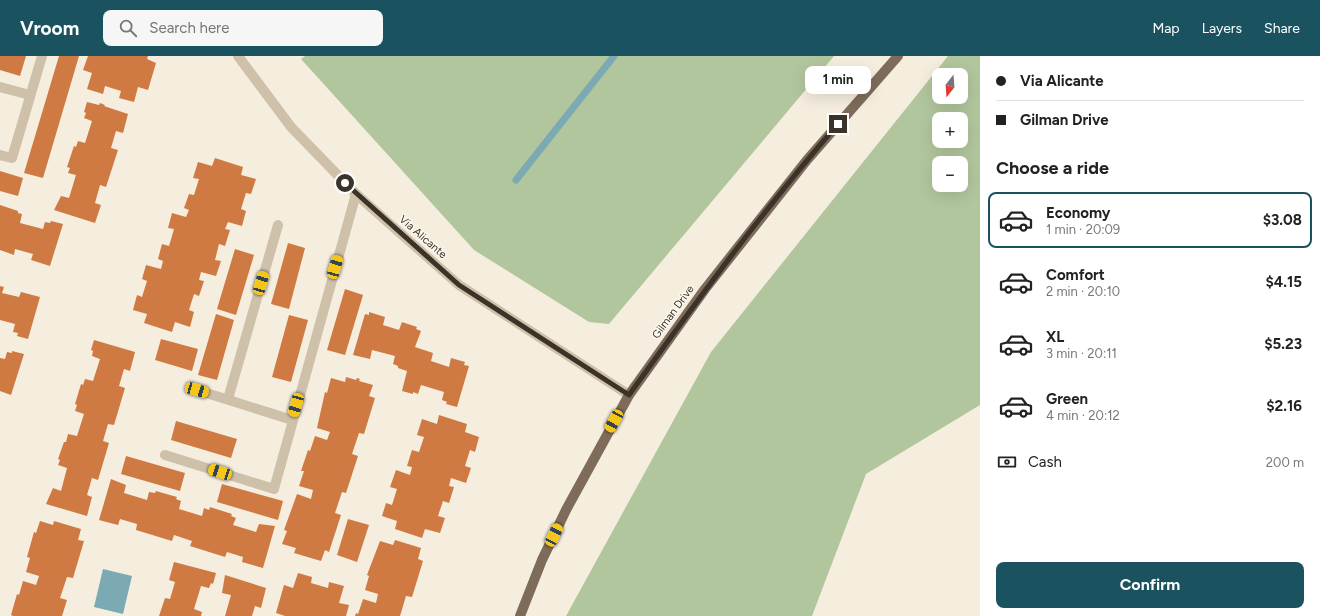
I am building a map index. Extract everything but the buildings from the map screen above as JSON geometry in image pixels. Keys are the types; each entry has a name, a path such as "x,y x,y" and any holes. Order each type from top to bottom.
{"main road":[{"name":"Gilman Drive","path":"520,616 542,560 566,510 629,395 705,289 797,172 898,56"}],"street":[{"path":"0,155 12,158 42,56"},
{"name":"Via Alicante","path":"238,56 291,127 356,194 459,285 629,395"},
{"path":"0,86 30,96"},
{"path":"165,455 274,489 356,194"},
{"path":"228,399 278,225"},
{"path":"197,390 292,420"}],"green space":[{"path":"305,56 834,56 609,324 589,322 474,250 301,59"},
{"path":"948,56 980,56 980,405 866,474 812,616 566,616 711,352 932,76 932,104 968,104 968,68 938,68"}],"water":[{"path":"103,569 132,576 123,614 94,607"}],"waterway":[{"path":"516,180 614,56"}],"route":[{"path":"345,183 459,285 629,395 705,289 807,160 838,124"}]}
